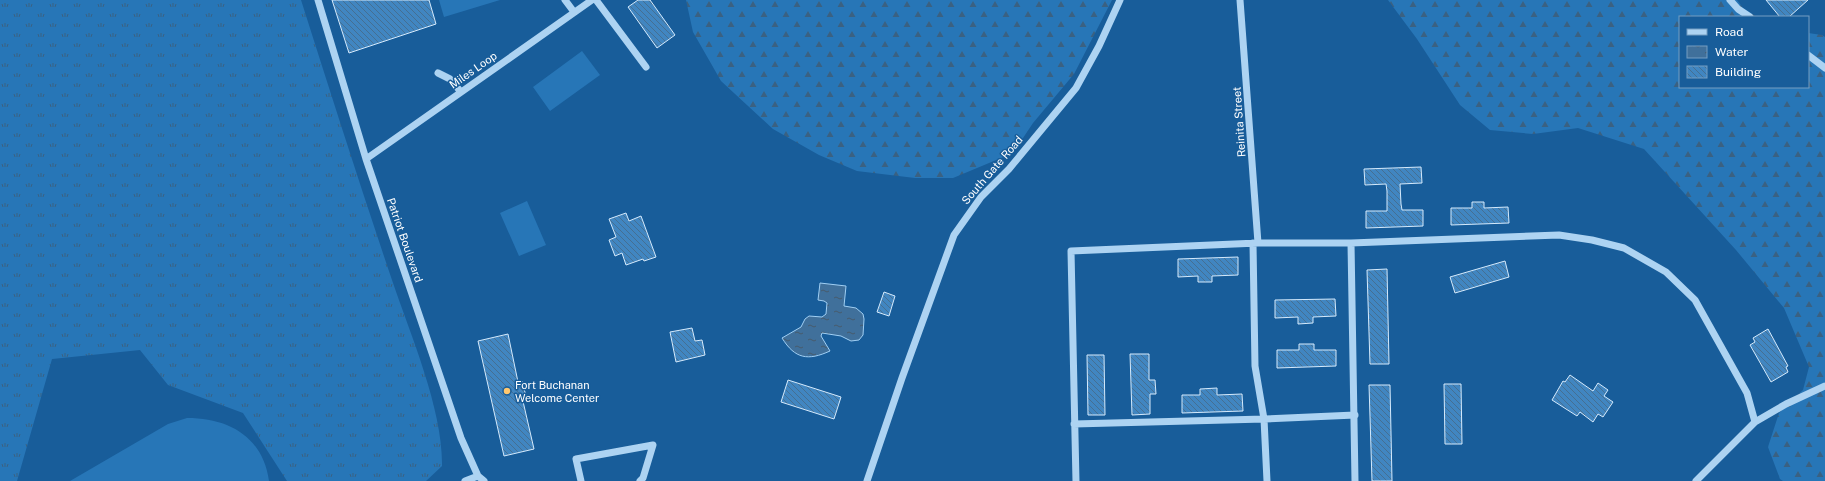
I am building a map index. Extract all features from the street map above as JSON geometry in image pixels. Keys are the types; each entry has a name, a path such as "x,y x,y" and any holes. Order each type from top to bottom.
{"street":[{"name":"Patriot Boulevard","path":"318,0 366,158 461,438 481,478"},
{"path":"565,0 574,12"},
{"name":"Miles Loop","path":"366,158 592,0"},
{"path":"596,0 646,67"},
{"name":"South Gate Road","path":"867,481 902,378 954,235 981,197 1009,169 1076,88 1099,46 1120,0"},
{"name":"Reinita Street","path":"1240,0 1256,243 1255,366 1264,419 1267,481"},
{"path":"1730,0 1738,9 1748,16"},
{"path":"1809,56 1825,68"},
{"path":"438,73 450,79 461,92"},
{"path":"1076,481 1071,251 1256,243 1351,243 1559,235 1592,240 1624,248 1666,272 1694,300 1747,393 1755,422"},
{"path":"1351,243 1355,481"},
{"path":"1696,481 1755,422 1825,386"},
{"path":"1074,424 1355,415"},
{"path":"581,481 576,459 653,445 643,478 640,481"},
{"path":"465,481 481,478"}],"green space":[{"path":"0,0 301,0 369,212 417,349 432,397 441,444 442,466 426,481 287,481 243,413 168,385 140,350 52,359 17,481 0,481"},
{"path":"439,0 500,0 444,17"},
{"path":"686,0 1112,0 1074,74 1033,123 1013,153 953,178 915,178 857,171 819,155 773,129 721,81 693,32"},
{"path":"1388,0 1737,0 1743,8 1755,16 1679,16 1679,88 1809,88 1809,33 1822,35 1825,37 1825,481 1783,481 1780,479 1768,447 1779,413 1803,390 1809,367 1784,308 1736,250 1644,149 1578,128 1533,134 1490,130 1460,105 1417,39"},
{"path":"582,51 600,75 550,111 533,87"},
{"path":"527,201 546,245 519,256 500,213"},
{"path":"187,418 217,422 230,426 242,433 260,453 269,481 70,481 168,424"}],"water":[{"path":"820,283 846,286 844,306 856,308 863,314 863,335 859,340 851,341 841,336 822,333 821,336 830,351 815,356 803,356 792,350 782,338 801,327 805,319 809,316 822,317 826,314 827,303 818,300"}],"building":[{"path":"332,0 429,0 436,24 349,53"},
{"path":"638,0 650,0 675,35 657,48 628,7"},
{"path":"1766,0 1808,0 1790,16 1779,16"},
{"path":"1421,167 1422,183 1400,184 1402,210 1423,210 1423,226 1366,228 1366,211 1387,211 1387,191 1386,184 1365,185 1364,169"},
{"path":"1472,202 1484,202 1484,208 1508,207 1509,223 1451,225 1451,208 1472,208"},
{"path":"626,213 629,221 641,216 656,257 644,261 643,259 626,265 622,253 615,256 609,240 616,237 609,219"},
{"path":"1238,257 1238,275 1212,276 1212,282 1198,282 1198,276 1178,277 1178,259"},
{"path":"1505,261 1509,277 1455,293 1450,277"},
{"path":"1387,269 1389,364 1370,364 1367,270"},
{"path":"884,292 895,296 889,316 877,312"},
{"path":"1335,299 1336,316 1313,317 1313,323 1298,324 1298,317 1275,318 1275,300"},
{"path":"692,328 695,341 702,340 705,355 676,362 670,332"},
{"path":"1768,329 1788,366 1786,367 1788,372 1771,382 1750,345 1755,342 1753,338"},
{"name":"Fort Buchanan Welcome Center","path":"508,334 518,382 522,381 526,396 522,397 534,449 504,456 478,341"},
{"path":"1299,344 1314,344 1314,350 1336,350 1336,366 1277,368 1277,350 1299,350"},
{"path":"1130,354 1149,354 1149,380 1155,380 1156,394 1150,394 1150,414 1132,415"},
{"path":"1087,355 1104,355 1105,415 1088,415"},
{"path":"1570,375 1593,391 1598,383 1608,390 1604,396 1613,402 1603,417 1598,414 1593,422 1580,412 1577,416 1552,400 1563,381 1565,382"},
{"path":"788,380 841,397 834,419 781,402"},
{"path":"1444,384 1461,384 1462,444 1445,444"},
{"path":"1369,385 1390,385 1392,481 1372,481"},
{"path":"1217,388 1217,395 1242,394 1243,411 1182,413 1182,395 1200,395 1200,389"}],"place":[{"name":"Fort Buchanan Welcome Center","path":"507,391"}]}
